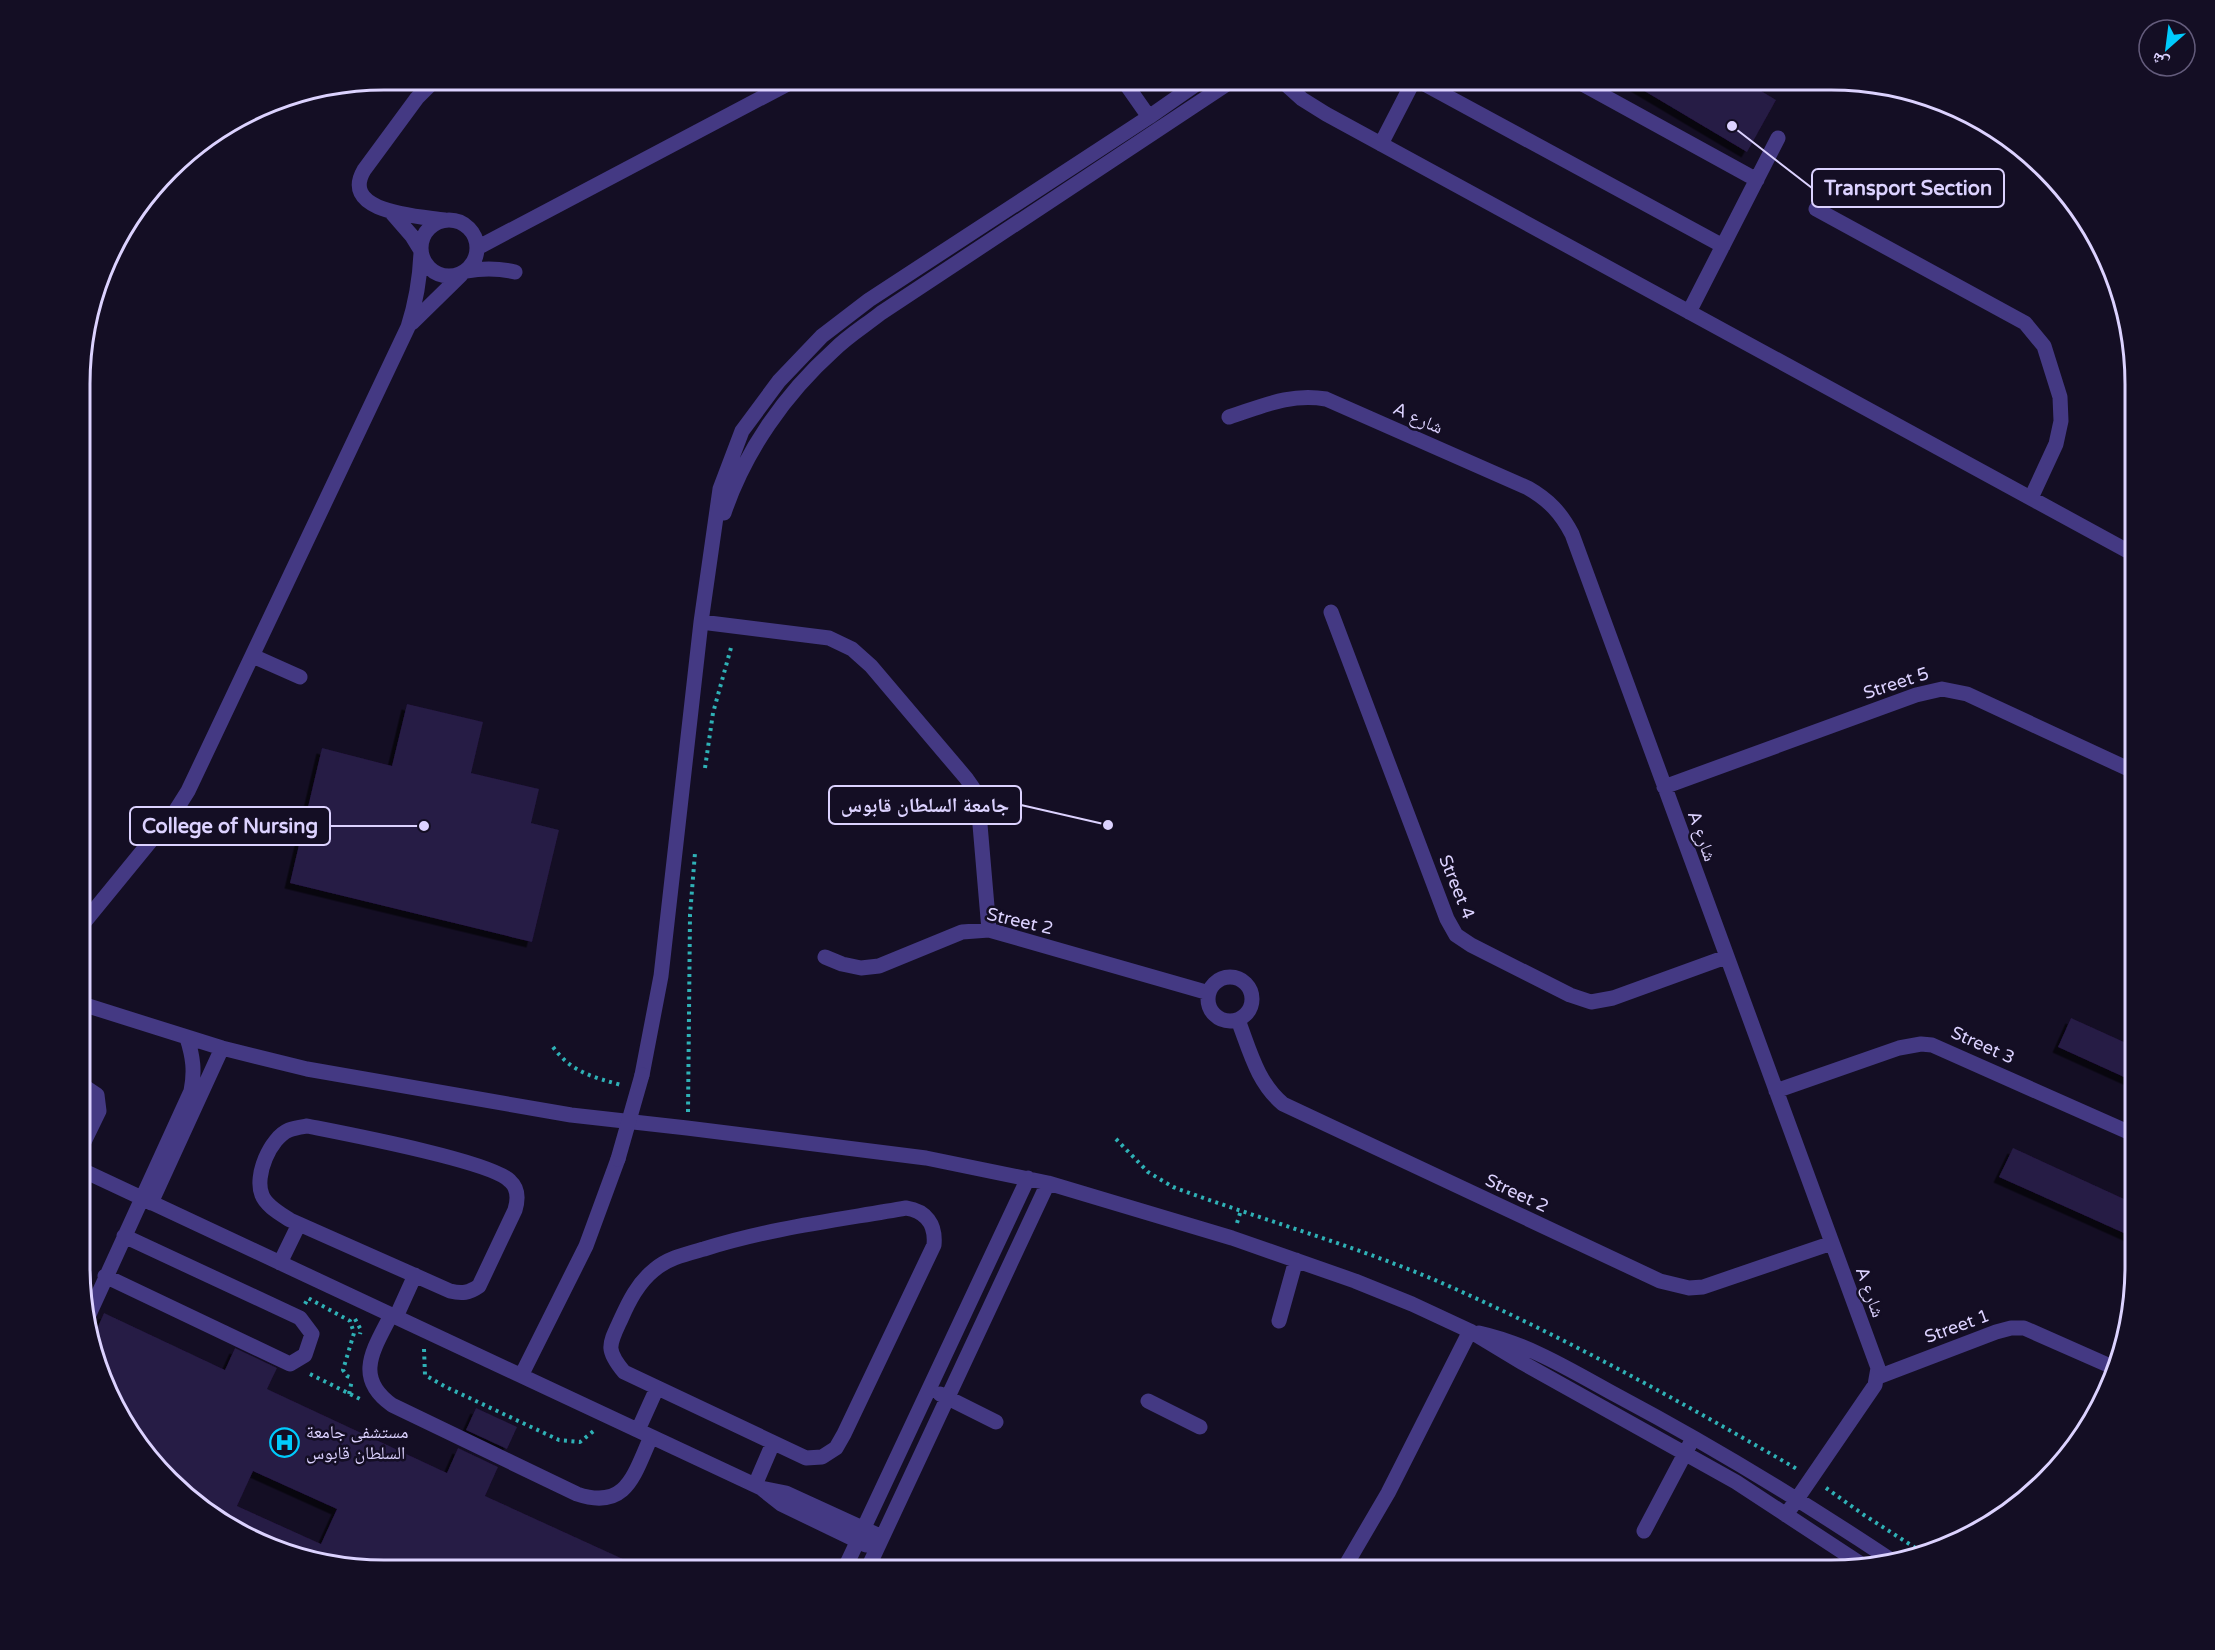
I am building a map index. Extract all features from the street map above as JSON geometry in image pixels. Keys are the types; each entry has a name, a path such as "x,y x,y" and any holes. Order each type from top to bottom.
{"lane":[{"path":"425,90 359,178 359,188 363,197 392,213 412,236 424,263 432,271 442,276 453,277 482,268 499,268 515,272 477,249"},
{"path":"477,249 776,90"},
{"path":"1130,90 1149,117"},
{"path":"522,1374 586,1246 603,1204 642,1076 661,976 701,622 720,489 742,431 778,381 822,336 869,300 1188,90"},
{"path":"711,550 730,494 757,440 793,392 834,349 881,313 1218,90"},
{"path":"1292,90 1302,99 1381,144 2125,550"},
{"path":"1381,144 1411,90"},
{"path":"1434,90 1723,246"},
{"path":"1593,90 1757,180"},
{"path":"1689,312 1778,138"},
{"path":"1816,209 2017,318 2025,323 2044,346 2060,397 2061,421 2056,444 2031,498"},
{"path":"392,213 454,220 463,224 476,238 476,258 465,272 408,327"},
{"path":"90,915 182,801 408,327 417,295 420,251 427,230 444,220"},
{"name":"A شارع","path":"1228,417 1291,397 1309,396 1326,399 1542,496 1564,519 1572,534 1875,1360 1878,1377"},
{"name":"Street 4","path":"1332,612 1446,920 1456,935 1471,945 1570,995 1591,1002 1613,998 1726,957"},
{"path":"701,622 829,638 852,649 871,666 973,788 978,807 989,930"},
{"path":"253,656 300,677"},
{"name":"Street 5","path":"1664,787 1916,694 1942,689 1967,694 2125,767"},
{"name":"Street 2","path":"825,957 861,968 879,966 962,932 989,930 1209,993"},
{"path":"1235,977 1248,986 1252,1002 1245,1016 1238,1020 1222,1020 1215,1015 1208,1001 1209,993 1219,980 1235,977"},
{"path":"90,1007 222,1048 363,1080 571,1115 926,1158 1028,1178 1296,1260 1412,1304 1470,1331 1686,1453 1853,1559"},
{"name":"Street 2","path":"1238,1020 1262,1082 1283,1104 1660,1281 1689,1288 1703,1287 1832,1243"},
{"path":"146,1201 191,1091 195,1074 188,1038"},
{"name":"Street 3","path":"1776,1091 1899,1048 1921,1044 1942,1048 2125,1130"},
{"path":"93,1304 124,1236 146,1201 222,1048"},
{"path":"90,1090 97,1095 99,1111 90,1130"},
{"path":"90,1099 97,1095"},
{"path":"307,1126 466,1162 503,1175 512,1182 517,1191 518,1201 479,1286 471,1292 462,1294 450,1292 415,1275 299,1224 274,1209 262,1196 260,1172 273,1142 287,1130 307,1126"},
{"path":"90,1174 758,1486 786,1493 879,1544"},
{"path":"848,1560 1028,1178"},
{"path":"872,1560 1048,1183"},
{"path":"906,1208 926,1215 935,1234 934,1245 836,1448 822,1457 806,1458 774,1443 624,1372 612,1358 610,1345 641,1283 654,1270 670,1260 737,1238 906,1208"},
{"path":"280,1263 299,1224"},
{"path":"105,1276 290,1364 305,1355 312,1334 300,1318 124,1236"},
{"path":"1279,1320 1296,1260"},
{"path":"415,1275 373,1351 369,1366 371,1382 378,1396 392,1405 577,1494 594,1500 611,1497 626,1488 657,1388"},
{"name":"Street 1","path":"1878,1377 2011,1328 2024,1328 2040,1334 2108,1365"},
{"path":"1470,1331 1502,1338 1532,1350 1694,1436 1797,1498 1883,1555"},
{"path":"1349,1560 1388,1493 1470,1331"},
{"path":"1786,1515 1871,1392 1878,1377"},
{"path":"929,1389 996,1422"},
{"path":"1148,1401 1200,1427"},
{"path":"1644,1531 1694,1436"},
{"path":"758,1486 774,1443"}],"path":[{"path":"704,778 713,713 737,626"},
{"path":"687,1128 690,915 696,846"},
{"path":"553,1047 570,1066 618,1084"},
{"path":"300,1318 308,1298 350,1321 354,1333 343,1370 347,1376 353,1378"},
{"path":"350,1312 361,1330 360,1338"},
{"path":"290,1364 373,1406 378,1396"},
{"path":"349,1394 354,1371"}],"building":[{"path":"1643,90 1760,90 1776,100 1747,152"},
{"path":"407,704 483,722 471,773 539,789 531,823 559,830 532,942 290,883 322,748 392,766"},
{"path":"2071,1018 2125,1042 2125,1077 2058,1047"},
{"path":"2013,1148 2125,1199 2125,1234 1999,1177"},
{"name":"مستشفى جامعة السلطان قابوس","path":"104,1313 225,1370 235,1348 277,1368 267,1389 447,1473 458,1448 498,1467 485,1496 625,1560 365,1559 308,1550 254,1530 237,1521 190,1487 151,1445 129,1413 112,1379 97,1329","holes":["253,1471 337,1509 321,1544 237,1506"]},
{"path":"476,1408 517,1427 507,1449 466,1430"}],"place":[{"name":"Transport Section","path":"1732,126"},
{"name":"جامعة السلطان قابوس","path":"1108,825"},
{"name":"College of Nursing","path":"424,826"},
{"name":"مستشفى جامعة السلطان قابوس","path":"285,1442"}]}
